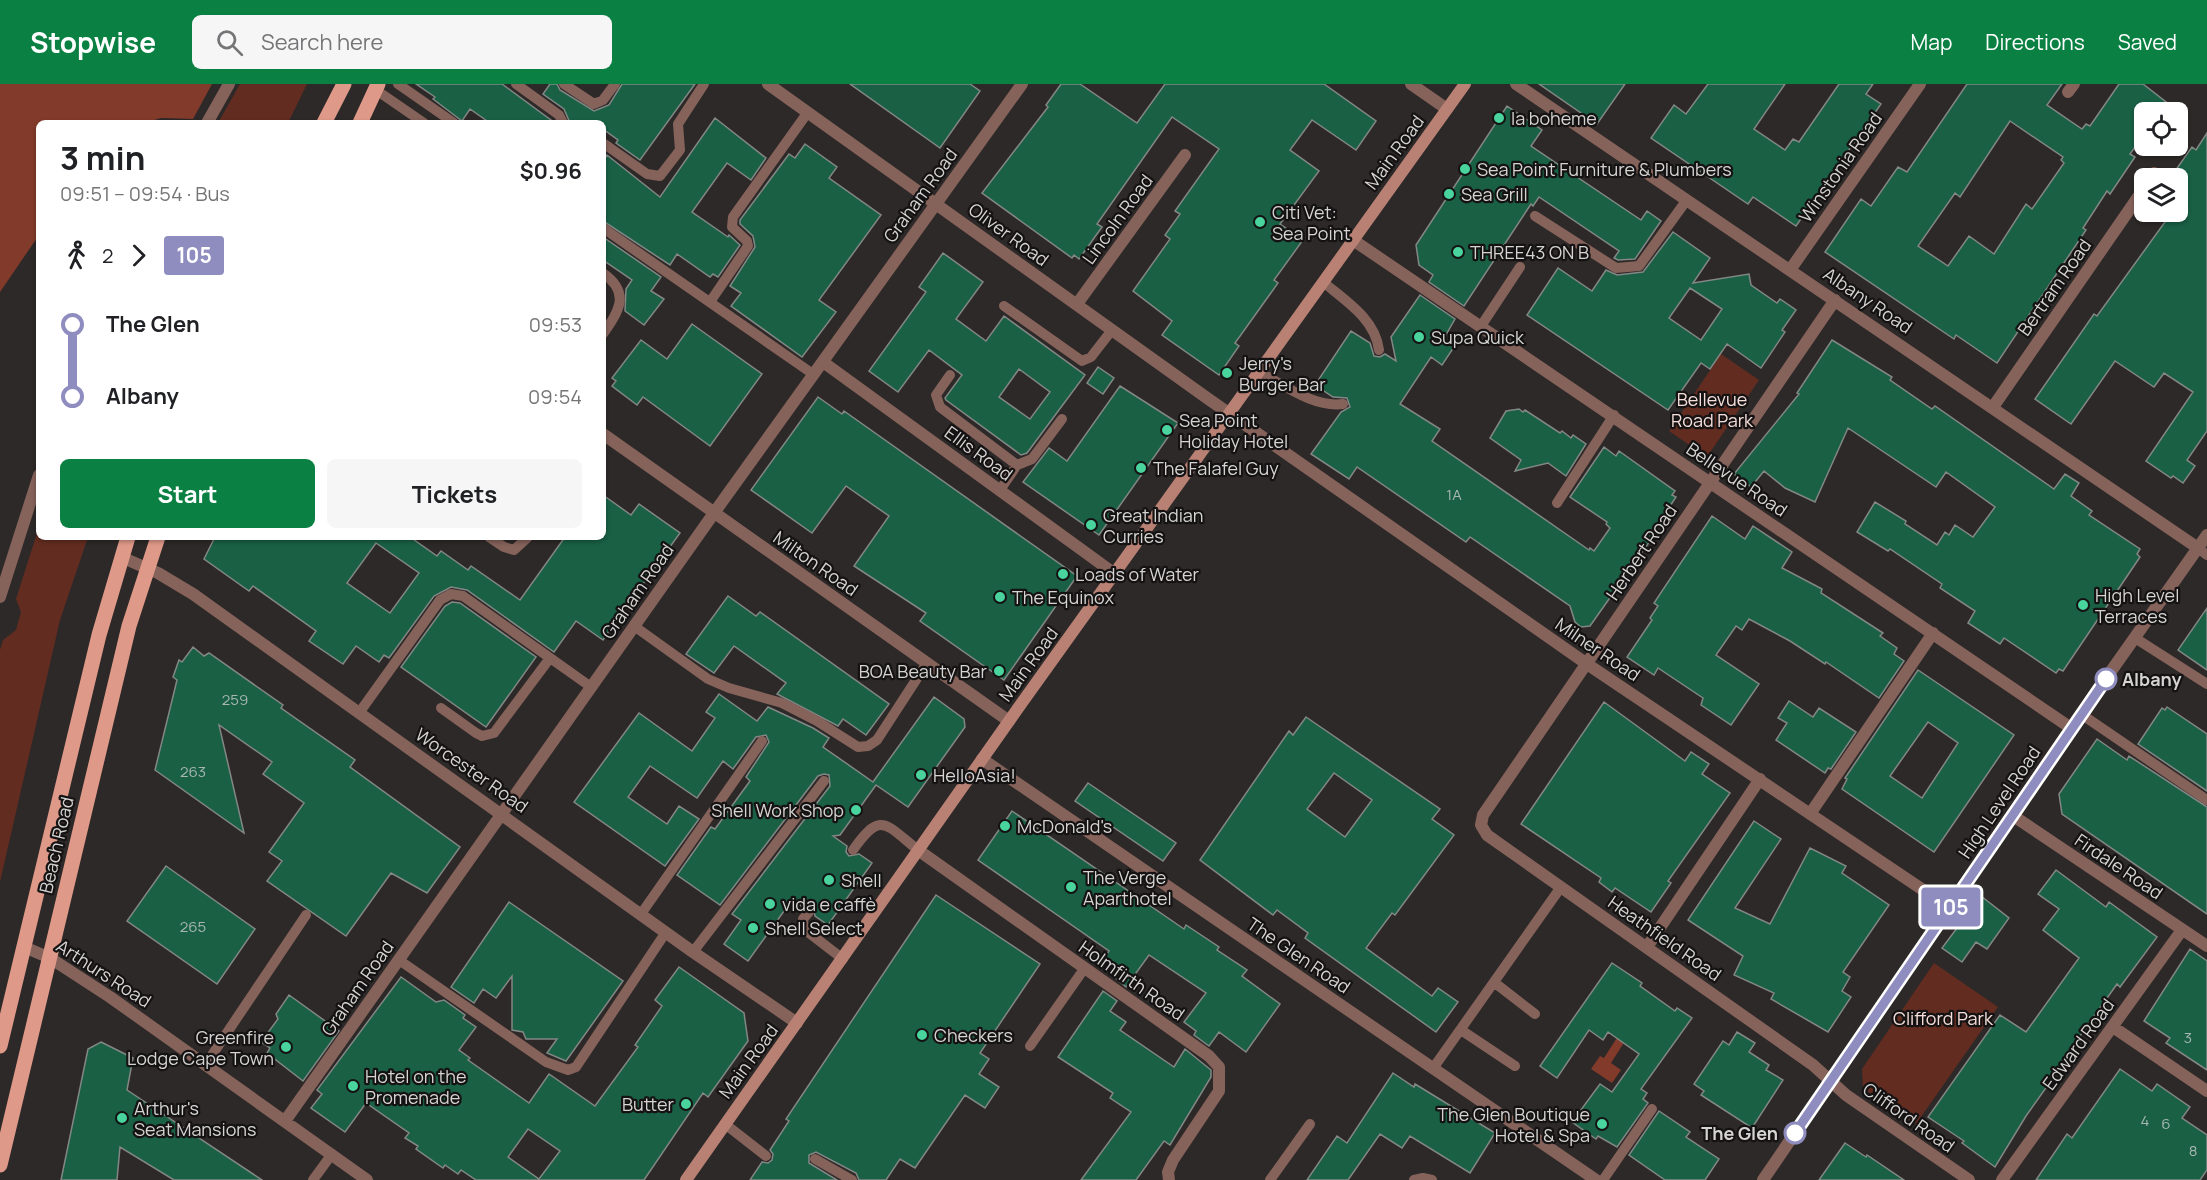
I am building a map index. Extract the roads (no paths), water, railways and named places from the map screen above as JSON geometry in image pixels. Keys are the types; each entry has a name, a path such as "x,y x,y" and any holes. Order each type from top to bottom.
{"main road":[{"path":"326,120 344,84"},
{"name":"Main Road","path":"686,1180 1009,720 1465,84"},
{"path":"361,120 377,87"},
{"name":"Beach Road","path":"0,1046 99,634 127,540"},
{"name":"Beach Road","path":"0,1165 129,626 157,540"}],"street":[{"path":"209,120 229,84"},
{"name":"Oliver Road","path":"768,84 1229,414"},
{"name":"Graham Road","path":"285,1120 714,513 1022,84"},
{"path":"1411,84 1447,110"},
{"name":"Albany Road","path":"1516,84 2203,551"},
{"name":"Winstonia Road","path":"1790,270 1917,85"},
{"name":"Lincoln Road","path":"1077,304 1185,155"},
{"name":"Bertram Road","path":"1993,407 2134,203"},
{"name":"Bellevue Road","path":"1353,240 1614,415 1710,483 2071,728"},
{"name":"Herbert Road","path":"1481,825 1484,815 1835,300"},
{"name":"Ellis Road","path":"823,362 1114,574"},
{"name":"Milner Road","path":"1229,414 1587,664 1950,908"},
{"name":"Milton Road","path":"606,436 1009,720"},
{"path":"0,597 36,484"},
{"name":"High Level Road","path":"1763,1180 2071,728 2135,638 2203,551 2207,535"},
{"name":"Worcester Road","path":"121,557 187,590 502,813 693,952 797,1023"},
{"path":"1810,813 1933,633"},
{"name":"The Glen Road","path":"982,759 1596,1180"},
{"path":"1647,947 1760,779"},
{"name":"Firdale Road","path":"2012,815 2207,946"},
{"name":"Heathfield Road","path":"1481,825 1487,835 1831,1080"},
{"name":"Holmfirth Road","path":"918,850 1209,1056 1220,1067 1219,1091 1173,1160 1168,1172 1169,1180"},
{"name":"Edward Road","path":"2002,1180 2182,930"},
{"name":"Arthurs Road","path":"24,947 50,958 206,1064 367,1180"},
{"path":"2113,1027 2207,1091"},
{"name":"Clifford Road","path":"1831,1080 1846,1095 1969,1180"}],"lane":[{"path":"398,84 450,120"},
{"path":"516,84 559,115 562,120"},
{"path":"564,84 594,104 603,100 615,84"},
{"path":"606,145 647,174 660,176 677,156 680,143 678,124 704,84"},
{"path":"377,87 420,120"},
{"path":"404,120 408,112"},
{"path":"710,302 748,246 747,241 732,227 733,217 808,112"},
{"path":"1534,216 1616,268 1629,269 1638,266 1686,201"},
{"path":"606,230 813,374"},
{"path":"1481,326 1520,267"},
{"path":"606,276 615,284 620,300 615,317 606,330"},
{"path":"1323,282 1364,317 1375,332 1379,350"},
{"path":"1004,306 1082,361 1092,357 1112,330"},
{"path":"1259,372 1316,402 1343,404"},
{"path":"950,375 936,395 939,407 1017,465"},
{"path":"1557,503 1614,415"},
{"path":"999,490 1017,465 1032,459 1062,419"},
{"path":"493,540 504,548 514,550 525,540"},
{"path":"359,713 440,600 451,594 463,596 591,687"},
{"path":"634,626 708,679 729,688 782,703 817,720 858,747 868,746 877,740 927,663"},
{"path":"2135,638 2207,684"},
{"path":"441,708 482,736 494,734 550,658"},
{"path":"2081,714 2207,800"},
{"path":"641,914 762,741"},
{"path":"693,952 824,781"},
{"path":"853,850 866,831 872,825 879,824 890,828 918,850"},
{"path":"1434,1067 1561,887"},
{"path":"809,912 803,919 804,929 843,959"},
{"path":"206,1064 306,915"},
{"path":"399,960 546,1062 568,1070 576,1067 666,932"},
{"path":"1030,1046 1084,969"},
{"path":"1495,983 1534,1014"},
{"path":"1461,1030 1515,1066"},
{"path":"1603,1180 1652,1109"},
{"path":"725,1124 766,1156"},
{"path":"1270,1180 1310,1124"},
{"path":"313,1180 332,1155"},
{"path":"815,1159 852,1180"},
{"path":"1414,1180 1423,1178 1432,1180"}],"place":[{"name":"la boheme","path":"1499,118"},
{"name":"Sea Point Furniture & Plumbers","path":"1465,169"},
{"name":"Sea Grill","path":"1449,194"},
{"name":"Citi Vet: Sea Point","path":"1260,222"},
{"name":"THREE43 ON B","path":"1458,252"},
{"name":"Supa Quick","path":"1419,337"},
{"name":"Jerry's Burger Bar","path":"1227,373"},
{"name":"Sea Point Holiday Hotel","path":"1167,430"},
{"name":"The Falafel Guy","path":"1141,468"},
{"name":"Great Indian Curries","path":"1091,525"},
{"name":"Loads of Water","path":"1063,574"},
{"name":"The Equinox","path":"1000,597"},
{"name":"High Level Terraces","path":"2083,605"},
{"name":"BOA Beauty Bar","path":"999,671"},
{"name":"Albany","path":"2106,679"},
{"name":"HelloAsia!","path":"921,775"},
{"name":"Shell Work Shop","path":"856,810"},
{"name":"McDonald's","path":"1005,826"},
{"name":"Shell","path":"829,880"},
{"name":"The Verge Aparthotel","path":"1071,887"},
{"name":"vida e caffè","path":"770,904"},
{"name":"Shell Select","path":"753,928"},
{"name":"Checkers","path":"922,1035"},
{"name":"Greenfire Lodge Cape Town","path":"286,1047"},
{"name":"Hotel on the Promenade","path":"353,1086"},
{"name":"Butter","path":"686,1104"},
{"name":"Arthur's Seat Mansions","path":"122,1118"},
{"name":"The Glen Boutique Hotel & Spa","path":"1602,1124"},
{"name":"The Glen","path":"1795,1133"}],"park label":[{"name":"Bellevue Road Park","path":"1712,409"},
{"name":"Clifford Park","path":"1943,1018"}]}
